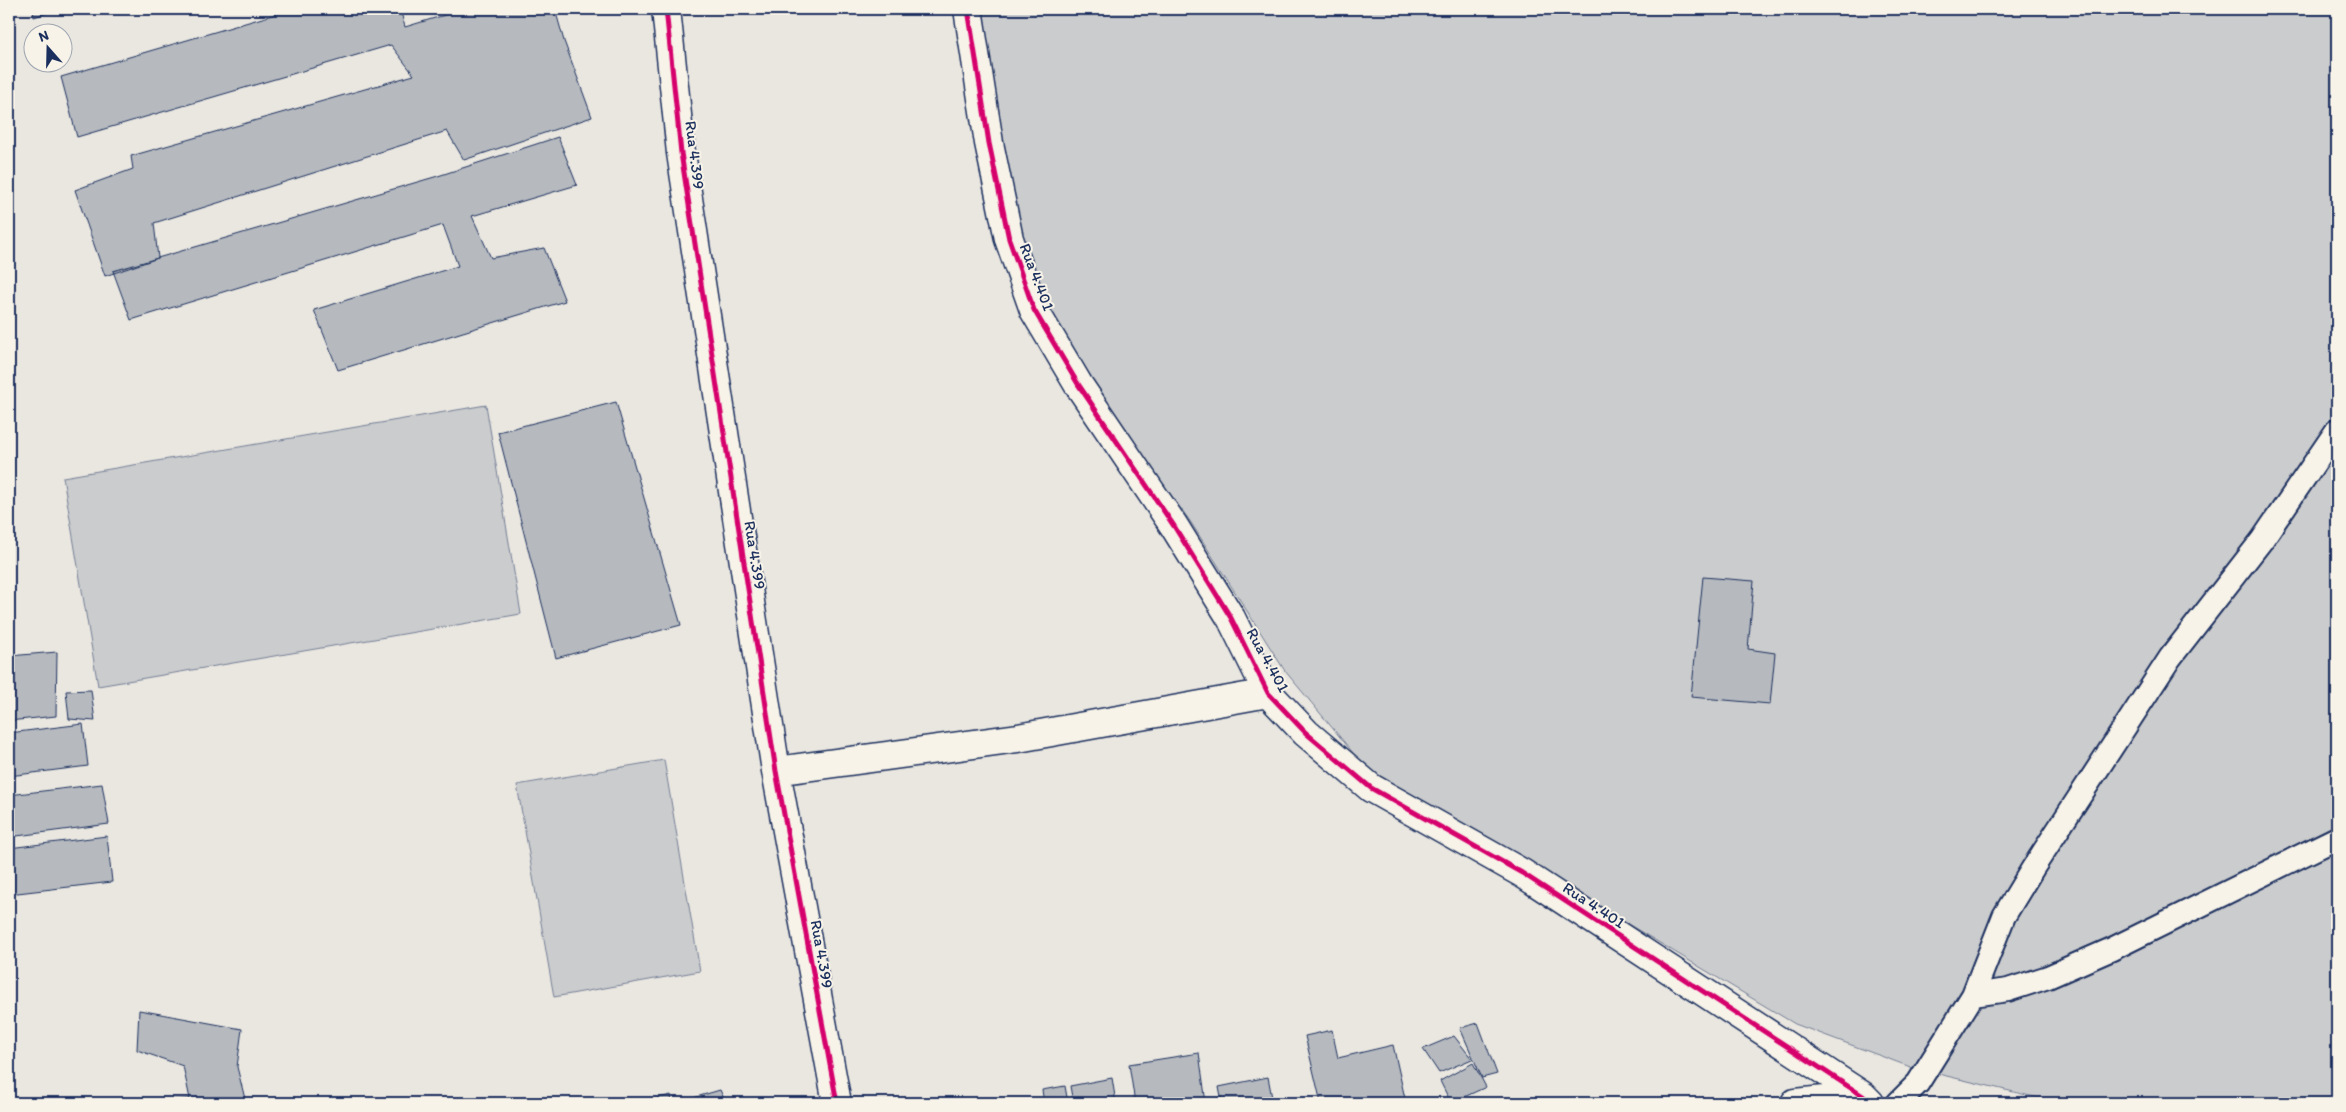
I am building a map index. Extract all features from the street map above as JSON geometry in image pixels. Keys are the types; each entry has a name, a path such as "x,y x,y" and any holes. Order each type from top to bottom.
{"street":[{"name":"Rua 4.399","path":"666,9 681,153 776,771 837,1103"},
{"name":"Rua 4.401","path":"968,9 989,143 1009,239 1034,310 1078,384 1174,526 1231,618 1268,693 1306,733 1371,788 1522,872 1866,1100"},
{"path":"776,771 1018,738 1268,693"},
{"path":"1795,1103 1866,1100"}],"lane":[{"path":"1898,1103 1918,1083 1973,995 2004,916 2033,868 2170,658 2262,540 2337,430"},
{"path":"1973,995 2008,990 2076,965 2337,838"}],"shaded area":[{"path":"968,9 2337,9 2337,1103 2060,1103 1913,1068 1795,1024 1364,766 1285,671 1190,521 1034,310"},
{"path":"486,405 521,614 98,686 63,477"},
{"path":"664,760 700,971 554,997 517,785"}],"building":[{"path":"33,9 60,9 34,17"},
{"path":"293,9 400,9 405,27 465,9 555,9 564,41 592,117 464,160 447,131 154,223 158,258 105,276 75,190 133,169 131,156 414,75 391,45 77,137 61,77"},
{"path":"558,137 577,185 472,216 491,258 544,248 565,301 338,370 314,310 458,266 443,225 131,320 113,271 438,176"},
{"path":"616,402 681,625 556,658 498,432"},
{"path":"1703,577 1754,581 1748,649 1775,653 1770,704 1691,697"},
{"path":"57,652 56,716 9,721 9,656"},
{"path":"91,690 95,721 69,719 66,691"},
{"path":"83,724 88,766 9,776 9,733"},
{"path":"102,784 109,824 9,837 9,795"},
{"path":"107,836 112,882 9,894 9,848"},
{"path":"139,1010 242,1029 237,1067 246,1103 169,1103 168,1100 190,1099 183,1066 137,1050"},
{"path":"1478,1023 1497,1074 1482,1078 1460,1028"},
{"path":"1332,1030 1338,1058 1393,1045 1406,1103 1321,1103 1305,1036"},
{"path":"1454,1036 1472,1059 1439,1073 1423,1049"},
{"path":"1199,1053 1206,1103 1135,1103 1129,1064"},
{"path":"1473,1063 1486,1087 1451,1103 1440,1081"},
{"path":"1268,1077 1273,1103 1222,1103 1219,1087"},
{"path":"1112,1078 1116,1103 1073,1103 1070,1086"},
{"path":"1065,1086 1068,1103 1044,1103 1042,1090"},
{"path":"720,1090 726,1103 687,1103 686,1100"},
{"path":"671,1095 672,1103 638,1103"}],"cycle path":[{"path":"666,9 681,153 776,771 837,1103"},
{"path":"968,9 989,143 1009,239 1034,310 1078,384 1174,526 1231,618 1268,693 1306,733 1371,788 1522,873 1863,1096 1870,1103"}]}
